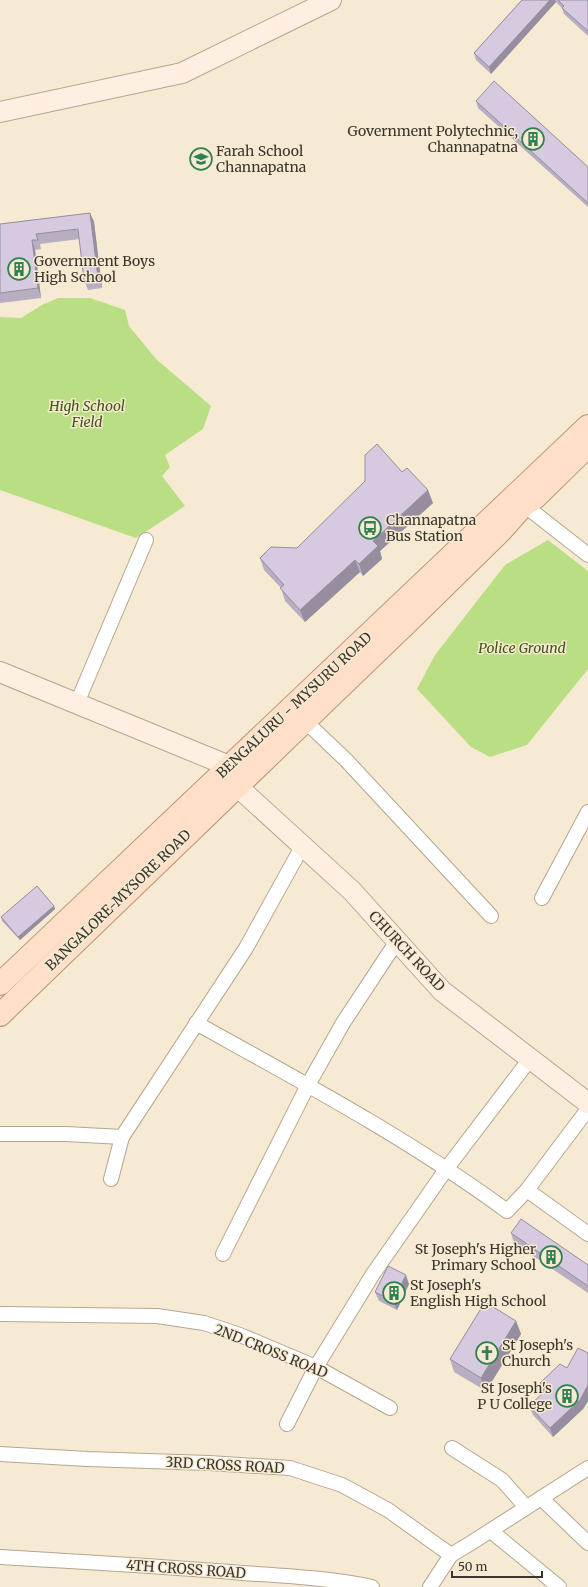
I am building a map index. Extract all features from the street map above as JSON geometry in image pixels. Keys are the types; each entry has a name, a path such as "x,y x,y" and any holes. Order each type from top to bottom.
{"main road":[{"name":"BENGALURU - MYSURU ROAD","path":"0,984 233,776 494,526 588,426"},
{"name":"BENGALURU - MYSURU ROAD","path":"494,526 535,498 588,446"},
{"name":"BENGALURU - MYSURU ROAD","path":"233,776 305,721 334,679"},
{"name":"BANGALORE-MYSORE ROAD","path":"0,1015 233,776"}],"street":[{"path":"0,112 182,73 331,0"},
{"path":"524,505 588,555"},
{"path":"77,703 146,540"},
{"name":"CHURCH ROAD","path":"0,672 77,703 233,776 352,891 442,991 588,1103"},
{"path":"305,721 346,760 491,916"},
{"path":"542,898 588,812"},
{"path":"111,1178 122,1137 246,948 303,845"},
{"path":"223,1254 308,1085 343,1023 397,941"},
{"path":"196,1023 308,1085 447,1168 507,1211 527,1190 588,1109"},
{"path":"287,1424 316,1366 373,1274 447,1168 530,1059"},
{"path":"0,1134 66,1134 122,1137"},
{"path":"527,1190 588,1234"},
{"name":"2ND CROSS ROAD","path":"0,1314 156,1316 204,1323 240,1335 316,1366 390,1408"},
{"path":"452,1448 502,1480 526,1507"},
{"name":"3RD CROSS ROAD","path":"0,1454 87,1459 209,1462 290,1468 342,1485 388,1510 451,1555"},
{"path":"430,1587 451,1555 587,1470"},
{"path":"541,1498 588,1543"},
{"path":"491,1530 559,1587"},
{"name":"4TH CROSS ROAD","path":"0,1557 169,1567 294,1577 372,1587"}],"green space":[{"name":"High School Field","path":"58,298 90,298 125,310 129,326 156,359 211,406 203,429 165,455 170,467 162,476 185,506 136,538 0,490 0,317 21,318 42,305"},
{"name":"Police Ground","path":"548,540 588,571 588,669 527,745 490,757 471,747 417,689 435,655 505,565"}],"building":[{"path":"522,0 550,0 489,67 474,53"},
{"path":"558,0 588,0 588,31 562,8 564,6"},
{"name":"Government Polytechnic, Channapatna","path":"494,81 588,167 588,203 476,101"},
{"name":"Government Boys High School","path":"90,213 98,278 84,280 78,229 36,234 38,240 32,240 38,288 0,293 0,224"},
{"name":"Channapatna Bus Station","path":"377,444 402,472 407,468 428,490 373,541 378,546 359,564 355,560 300,610 280,588 284,585 260,558 271,547 297,548 365,481 365,455"},
{"path":"37,886 54,906 18,937 1,917"},
{"name":"St Joseph's Higher Primary School","path":"521,1219 588,1265 588,1286 511,1233"},
{"path":"388,1266 406,1275 393,1301 375,1292"},
{"name":"St Joseph's Church","path":"485,1302 516,1321 481,1378 450,1359"},
{"name":"St Joseph's P U College","path":"578,1348 588,1353 588,1385 580,1400 550,1428 529,1406 546,1390 540,1383 560,1364 567,1368"}],"place":[{"name":"Government Polytechnic, Channapatna","path":"533,139"},
{"name":"Farah School Channapatna","path":"201,159"},
{"name":"Government Boys High School","path":"19,269"},
{"name":"Channapatna Bus Station","path":"370,528"},
{"name":"St Joseph's Higher Primary School","path":"551,1257"},
{"name":"St Joseph's English High School","path":"394,1293"},
{"name":"St Joseph's Church","path":"487,1353"},
{"name":"St Joseph's P U College","path":"567,1396"}]}
